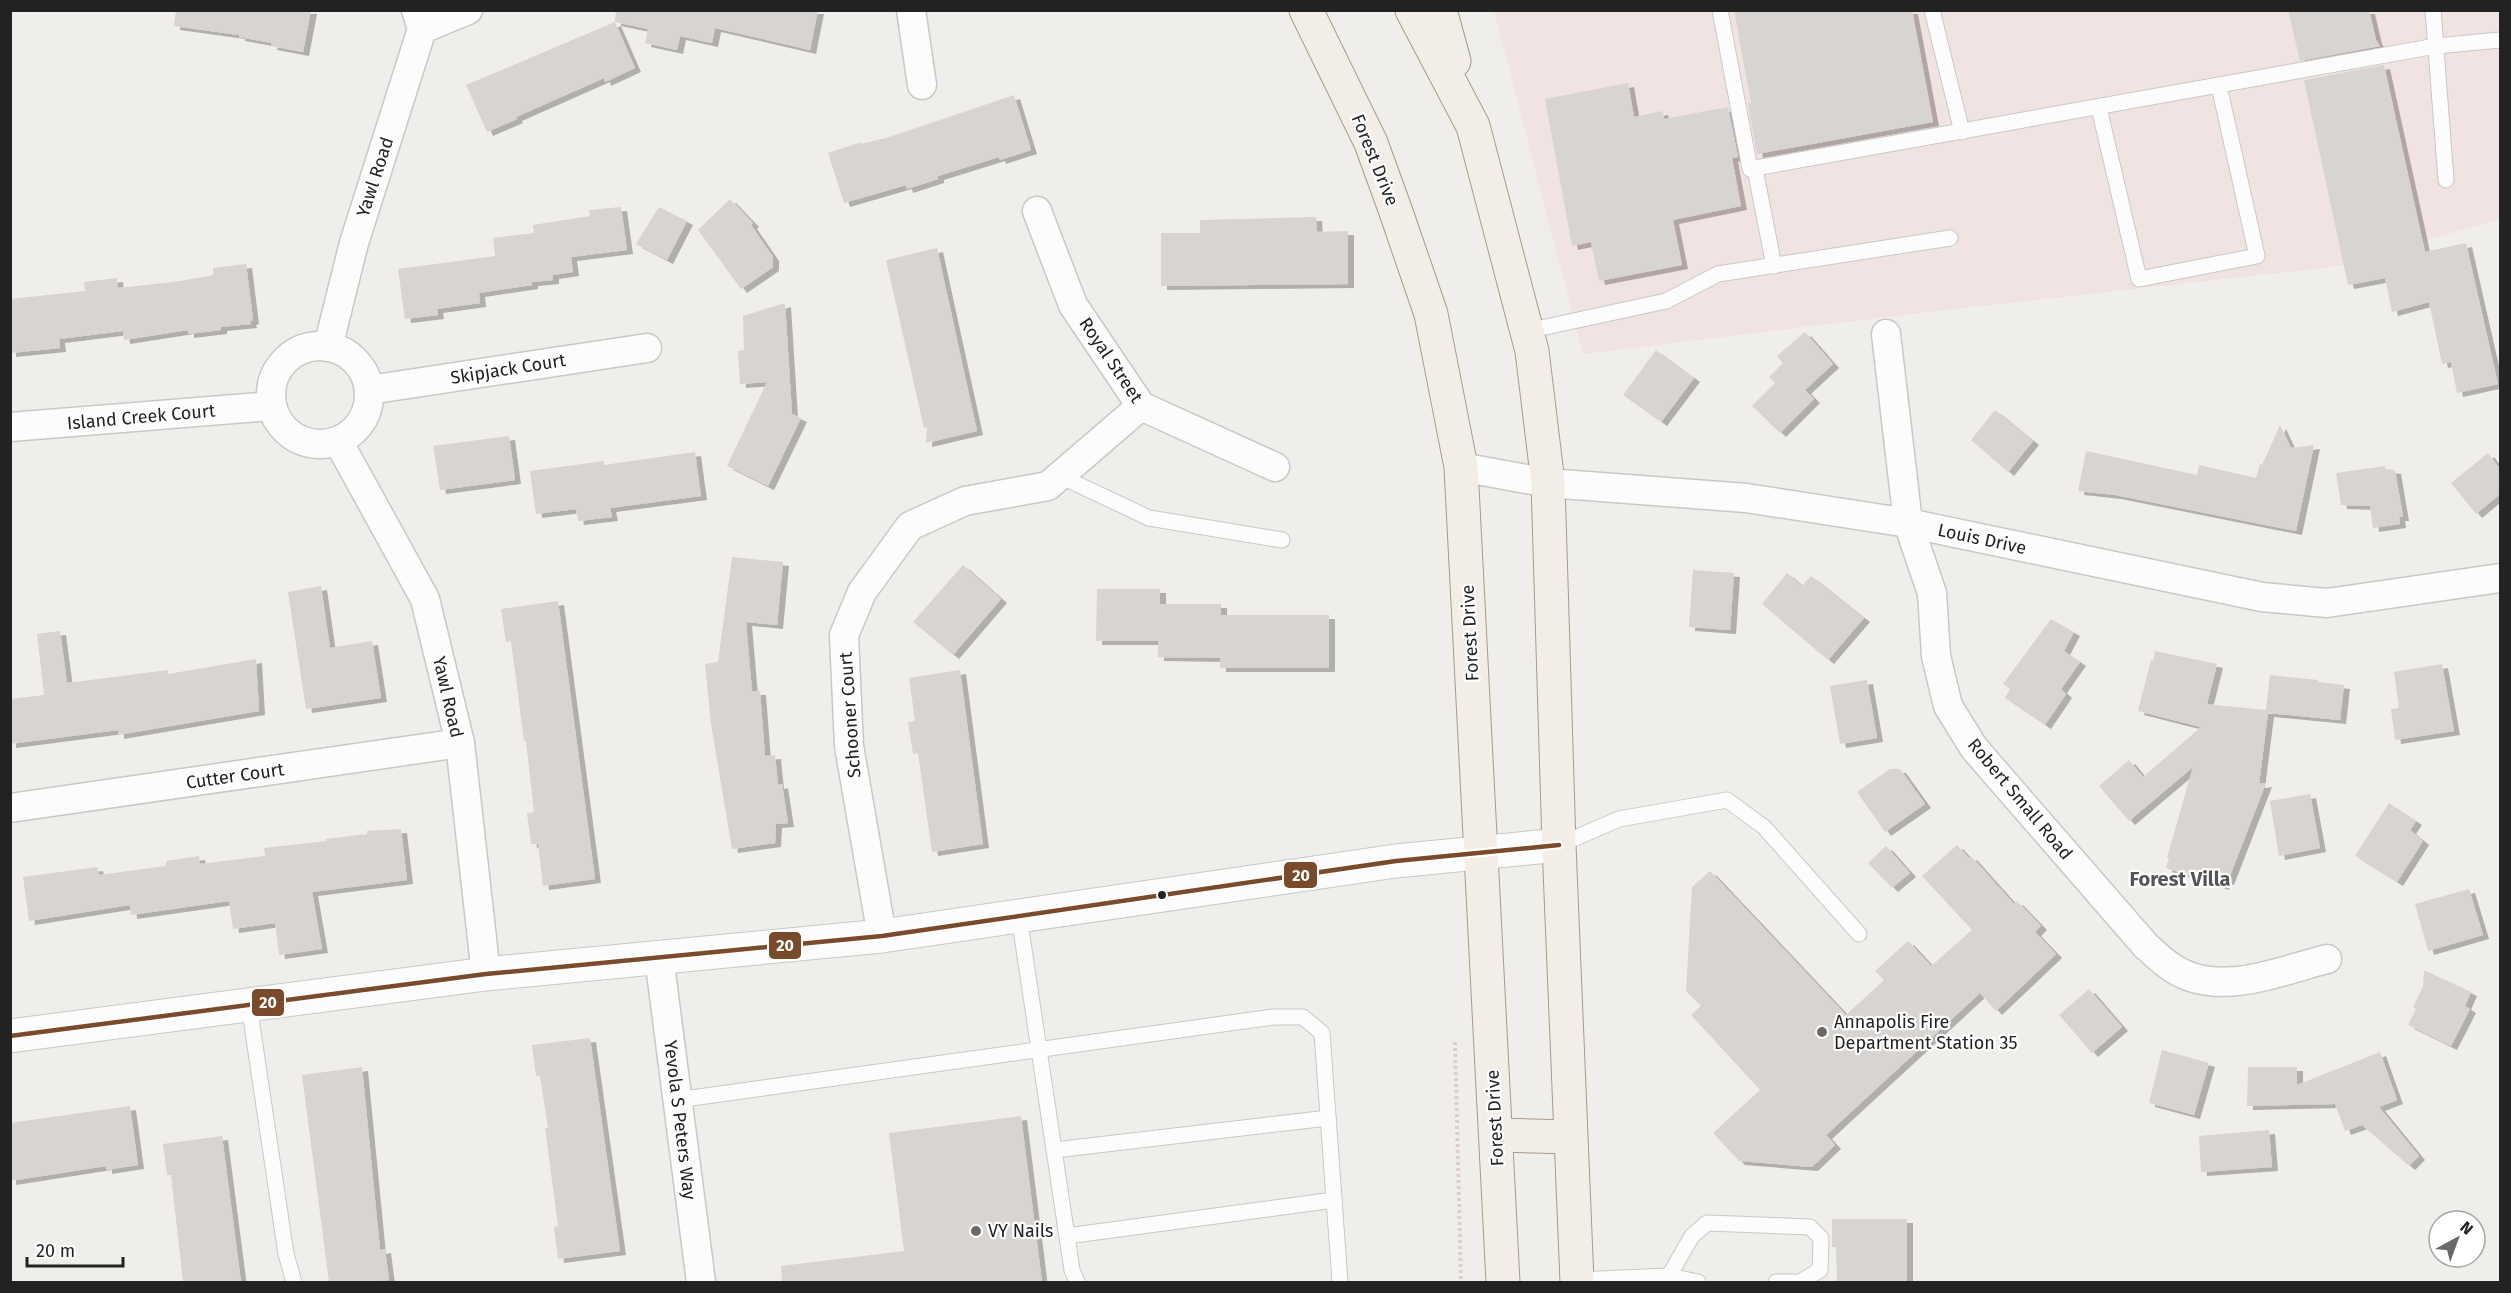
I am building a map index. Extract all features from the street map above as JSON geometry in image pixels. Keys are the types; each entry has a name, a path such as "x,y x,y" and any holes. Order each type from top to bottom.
{"main road":[{"name":"Forest Drive","path":"1305,10 1371,143 1431,314 1461,467 1503,1282"},
{"path":"1412,10 1473,126"},
{"path":"1440,10 1533,351 1548,483 1569,1137 1576,1281"},
{"path":"1496,1135 1569,1137"}],"street":[{"path":"419,20 468,10"},
{"path":"911,10 922,85"},
{"name":"Yawl Road","path":"328,347 354,243 419,20"},
{"name":"Royal Street","path":"1037,212 1073,305 1142,406 1275,467"},
{"name":"Robert Small Road","path":"1886,334 1908,523 1932,593 1936,656 1948,706 1974,748 2146,946 2172,968 2202,980 2225,983 2327,959"},
{"path":"312,346 328,347 343,352 356,362 365,375 369,390 368,406 362,421 352,433 338,441 321,444 305,442 290,434 279,422 272,406 271,390 275,375 284,361 297,351 312,346"},
{"name":"Skipjack Court","path":"369,390 647,348"},
{"name":"Island Creek Court","path":"10,427 272,406"},
{"name":"Schooner Court","path":"882,936 849,746 844,635 862,592 910,526 965,501 1048,486 1142,406"},
{"name":"Yawl Road","path":"338,441 425,599 460,743 486,974"},
{"name":"Louis Drive","path":"1461,467 1548,483 1746,498 1908,523 2262,597 2327,603 2500,578"},
{"name":"Cutter Court","path":"10,808 460,743"},
{"path":"10,1036 486,974 882,936 1273,878 1481,852 1559,845"},
{"name":"Yevola S Peters Way","path":"659,957 702,1282"}],"lane":[{"path":"1720,10 1750,169 2436,46 2500,40"},
{"path":"1932,10 1962,132"},
{"path":"2433,10 2446,180"},
{"path":"2099,108 2139,279 2257,256 2219,86"},
{"path":"1755,169 1774,266"},
{"path":"1527,331 1666,301 1718,274 1950,238"},
{"path":"1060,477 1149,518 1282,540"},
{"path":"1559,845 1619,819 1727,800 1764,827 1858,934"},
{"path":"1019,916 1072,1270 1077,1282"},
{"path":"249,1005 286,1254 294,1282"},
{"path":"677,1100 1039,1048 1273,1017 1303,1017 1322,1033 1340,1282"},
{"path":"1054,1150 1328,1118"},
{"path":"1067,1236 1334,1200"},
{"path":"1669,1276 1692,1236 1707,1223 1809,1227 1821,1238 1820,1270 1800,1282 1776,1282"},
{"path":"1576,1281 1669,1276 1698,1282"}],"path":[{"path":"1455,1034 1461,1282"}],"shaded area":[{"path":"1494,11 2500,11 2500,219 2334,267 1946,310 1583,354"}],"building":[{"path":"176,10 311,10 303,52 271,46 272,43 239,37 239,35 174,26"},
{"path":"616,10 818,10 810,50 715,28 712,43 680,36 677,50 645,43 648,29 615,22"},
{"path":"1734,10 1912,10 1933,122 1757,154 1748,103 1751,103"},
{"path":"2288,10 2369,10 2376,40 2380,46 2300,61"},
{"path":"615,22 635,68 605,82 604,78 487,132 466,85"},
{"path":"2384,65 2425,252 2466,243 2498,384 2457,393 2451,362 2442,364 2429,302 2392,312 2385,278 2348,285 2304,80"},
{"path":"1628,83 1634,117 1662,111 1664,119 1728,107 1738,157 1732,158 1741,206 1673,220 1682,265 1599,281 1591,242 1572,246 1545,99"},
{"path":"1014,95 1031,150 1000,160 999,157 938,176 938,179 907,189 906,185 844,203 828,153 861,142 861,144 886,138"},
{"path":"730,199 753,223 751,225 773,257 773,267 741,289 698,230"},
{"path":"621,207 627,250 571,257 573,272 553,275 553,280 479,293 480,303 437,309 438,315 405,319 398,269 495,256 493,238 534,233 533,225 590,216 589,210"},
{"path":"659,207 687,221 667,260 636,244"},
{"path":"1316,217 1317,232 1348,231 1348,284 1161,286 1161,233 1200,233 1200,220"},
{"path":"937,248 977,431 926,443 927,427 924,428 886,260"},
{"path":"246,264 253,320 250,321 251,324 221,327 221,330 188,334 188,330 124,340 123,331 59,339 60,348 10,353 10,299 85,291 84,282 117,278 118,288 181,281 213,275 213,268"},
{"path":"785,303 792,414 801,418 768,486 727,466 767,382 740,384 738,351 744,350 743,316"},
{"path":"1805,332 1833,364 1805,390 1814,399 1780,433 1752,406 1775,383 1769,377 1783,363 1777,356"},
{"path":"1656,350 1694,378 1661,422 1623,395"},
{"path":"1995,410 2033,441 2008,472 1971,440"},
{"path":"2280,425 2291,448 2314,445 2296,531 2115,495 2078,491 2086,451 2197,475 2199,465 2256,478 2260,464 2262,465"},
{"path":"509,436 515,480 440,490 433,446"},
{"path":"695,452 701,496 610,508 612,517 578,521 576,509 536,514 530,471 604,461 604,465"},
{"path":"2488,453 2500,469 2500,494 2476,514 2451,483"},
{"path":"2385,466 2385,469 2395,470 2403,517 2399,517 2400,524 2373,528 2370,506 2341,505 2336,473"},
{"path":"732,557 783,562 777,625 746,622 752,691 760,691 765,756 775,755 778,785 782,784 788,823 776,824 775,843 732,849 711,724 705,664 718,662"},
{"path":"963,565 1001,599 953,655 913,622"},
{"path":"1693,570 1734,573 1730,630 1689,627"},
{"path":"1787,573 1802,586 1811,576 1864,618 1828,660 1762,604"},
{"path":"321,586 330,648 372,641 381,698 306,709 288,592"},
{"path":"1097,589 1160,589 1160,604 1221,604 1221,615 1329,615 1329,668 1220,668 1220,658 1158,657 1158,641 1096,641"},
{"path":"558,601 595,879 543,886 538,844 531,844 527,813 534,812 526,741 524,741 511,641 506,642 501,609"},
{"path":"2051,619 2074,632 2064,651 2080,662 2061,689 2066,694 2045,725 2005,698 2010,689 2003,684"},
{"path":"60,631 67,683 168,670 168,674 256,659 259,711 118,735 118,730 10,744 10,699 44,695 37,634"},
{"path":"2155,651 2217,664 2207,704 2266,710 2270,675 2344,685 2340,720 2268,713 2259,784 2266,783 2228,881 2225,880 2223,886 2166,868 2193,767 2129,821 2099,786 2129,760 2143,777 2201,727 2138,711"},
{"path":"2442,664 2454,731 2395,740 2391,709 2399,708 2394,672"},
{"path":"960,670 983,844 932,852 918,753 913,754 908,722 915,721 909,678"},
{"path":"1867,680 1877,738 1840,744 1830,686"},
{"path":"1890,769 1900,769 1925,804 1885,832 1857,792"},
{"path":"2310,794 2320,848 2279,856 2270,801"},
{"path":"2389,803 2416,821 2410,830 2423,841 2397,882 2355,856"},
{"path":"401,829 407,880 312,892 322,949 279,955 275,923 233,929 229,901 131,915 130,905 29,921 23,877 97,867 99,875 166,866 166,861 199,856 200,864 265,856 264,848 326,841 326,839 367,834 367,831"},
{"name":"Annapolis Fire Department Station 35","path":"1957,845 1969,858 1971,856 2014,904 2017,901 2041,926 2035,932 2056,954 1996,1011 1980,993 1826,1135 1835,1145 1812,1167 1739,1161 1713,1133 1760,1090 1691,1015 1701,1006 1686,991 1692,887 1710,871 1846,1015 1884,980 1875,971 1908,941 1931,966 1972,930 1922,876"},
{"path":"1886,846 1910,873 1892,888 1868,863"},
{"path":"2469,889 2483,935 2428,951 2415,904"},
{"path":"2424,970 2471,992 2465,1006 2470,1009 2451,1046 2408,1025 2416,1009 2413,1007 2423,987"},
{"path":"2089,989 2122,1027 2092,1053 2059,1015"},
{"path":"590,1038 620,1251 558,1259 554,1227 558,1226 545,1128 548,1128 540,1076 536,1076 532,1045"},
{"path":"2162,1050 2209,1063 2194,1115 2149,1103"},
{"path":"2380,1052 2397,1100 2379,1107 2419,1156 2409,1166 2362,1125 2345,1131 2335,1104 2247,1106 2248,1067 2297,1067 2297,1085"},
{"path":"362,1067 380,1250 385,1249 389,1280 329,1282 302,1075"},
{"path":"130,1106 138,1165 106,1170 106,1166 10,1181 10,1123"},
{"path":"1021,1116 1042,1282 782,1282 781,1266 904,1251 889,1133"},
{"path":"2269,1130 2272,1167 2201,1172 2199,1136"},
{"path":"222,1136 241,1282 183,1282 171,1175 167,1175 163,1144"},
{"path":"1832,1219 1907,1219 1907,1282 1837,1282 1836,1247 1832,1247"}],"transit line":[{"name":"20","path":"10,1036 486,974 882,936 1396,861 1559,845"}],"place":[{"name":"Annapolis Fire Department Station 35","path":"1822,1032"},
{"name":"VY Nails","path":"976,1231"}],"district":[{"name":"Forest Villa","path":"2180,879"}]}
